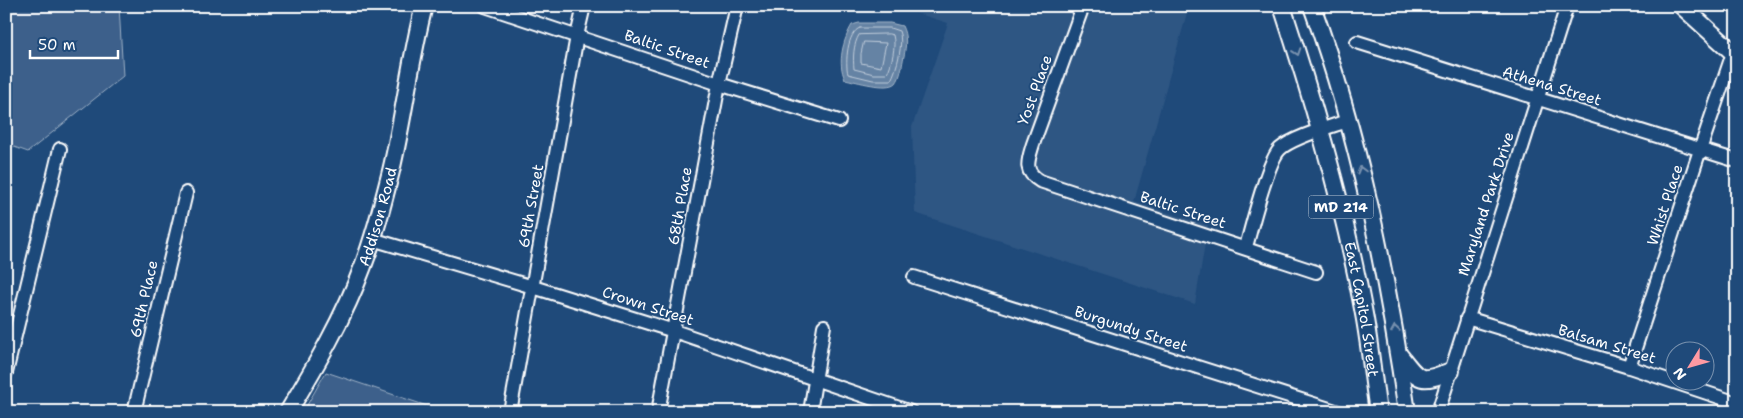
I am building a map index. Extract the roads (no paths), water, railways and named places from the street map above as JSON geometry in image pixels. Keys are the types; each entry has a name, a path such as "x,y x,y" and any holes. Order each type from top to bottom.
{"main road":[{"name":"Addison Road","path":"288,412 315,368 340,320 363,267 392,168 424,6"},
{"name":"East Capitol Street","path":"1282,6 1303,70 1338,196 1364,315 1376,410"},
{"name":"East Capitol Street","path":"1312,6 1363,179 1394,323 1407,412"},
{"path":"1682,6 1735,55"},
{"path":"1398,353 1413,373 1422,379 1429,379 1451,371"}],"street":[{"name":"Baltic Street","path":"485,6 839,122"},
{"name":"69th Street","path":"510,412 577,36 584,6"},
{"name":"68th Place","path":"658,412 719,84 737,6"},
{"name":"Yost Place","path":"1040,181 1034,178 1028,171 1030,155 1083,6"},
{"name":"Maryland Park Drive","path":"1438,412 1567,6"},
{"name":"Athena Street","path":"1357,42 1737,161"},
{"name":"Whist Place","path":"1629,367 1700,150 1735,55"},
{"path":"1246,248 1270,167 1278,151 1283,147 1347,121"},
{"path":"6,373 60,149"},
{"name":"Baltic Street","path":"1040,181 1316,272"},
{"name":"69th Place","path":"134,412 186,193"},
{"name":"Crown Street","path":"372,239 674,331 911,412"},
{"name":"Burgundy Street","path":"914,277 1339,412"},
{"name":"Balsam Street","path":"1467,318 1629,367 1737,403"},
{"path":"810,412 824,326"}],"water":[{"path":"859,23 890,23 902,26 905,48 900,74 896,83 879,86 845,79 841,66 844,44 852,25"}]}
